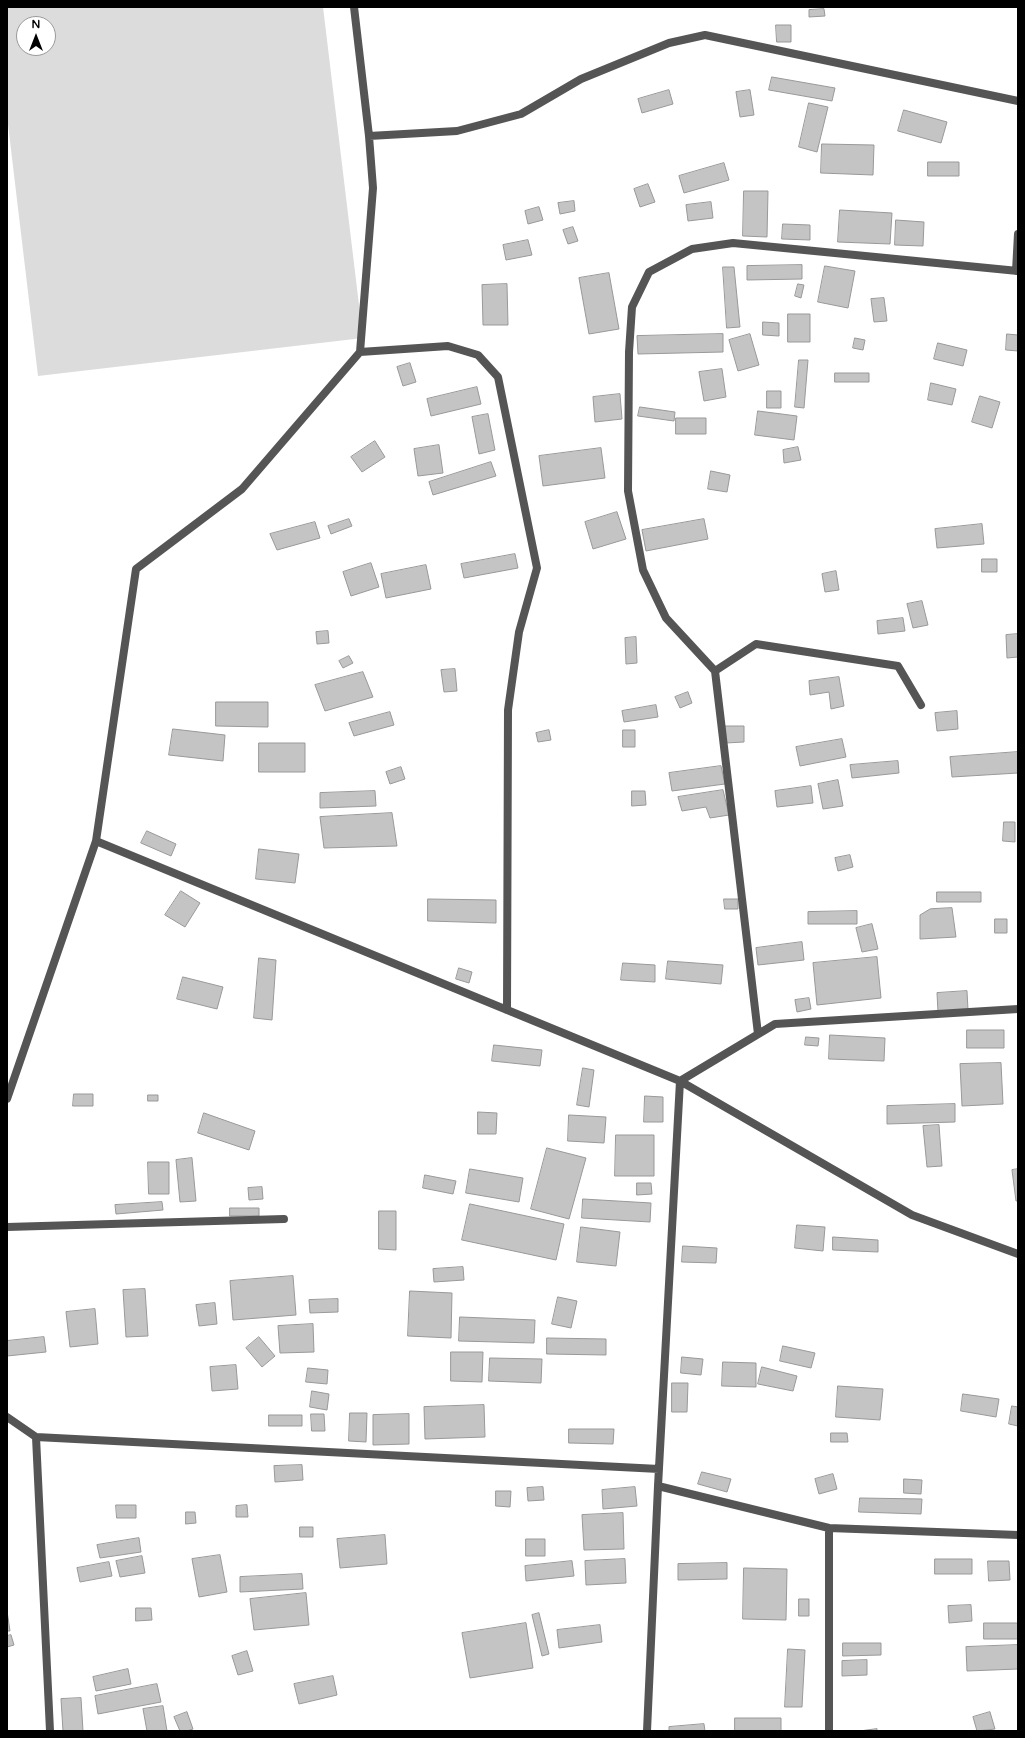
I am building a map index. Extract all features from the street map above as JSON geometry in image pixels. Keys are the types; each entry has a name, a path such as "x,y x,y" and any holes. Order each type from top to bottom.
{"street":[{"path":"7,1099 96,841 136,569 242,489 360,352 373,188 369,136 354,7"},
{"path":"369,136 457,131 521,114 581,79 669,43 705,35 1018,101"},
{"path":"758,1034 716,672 666,618 643,570 628,491 629,352 632,307 649,272 692,249 733,243 1017,271 1018,234"},
{"path":"360,352 448,346 478,354 498,377 537,568 519,632 508,710 507,1010"},
{"path":"716,672 756,644 898,666 922,705"},
{"path":"96,841 680,1081 912,1214 1018,1254"},
{"path":"680,1081 775,1024 1018,1009"},
{"path":"647,1731 658,1486 680,1081"},
{"path":"7,1227 284,1219"},
{"path":"7,1417 36,1437 659,1469"},
{"path":"36,1437 50,1731"},
{"path":"658,1486 829,1528 1018,1535"},
{"path":"828,1731 829,1528"}],"shaded area":[{"path":"7,7 323,7 363,338 38,376 7,116"}],"building":[{"path":"824,9 825,16 809,17 809,10"},
{"path":"776,25 791,25 791,42 777,42"},
{"path":"772,77 835,88 832,101 769,90"},
{"path":"669,90 673,104 642,113 638,99"},
{"path":"750,90 754,115 740,117 736,92"},
{"path":"809,103 828,107 817,152 799,147"},
{"path":"904,110 947,122 941,143 898,131"},
{"path":"822,144 874,145 873,175 821,173"},
{"path":"928,162 959,162 959,176 928,176"},
{"path":"724,163 729,180 684,193 679,176"},
{"path":"648,184 655,202 640,207 634,189"},
{"path":"744,191 768,191 767,237 743,236"},
{"path":"574,201 575,211 560,214 558,203"},
{"path":"711,202 713,218 688,221 686,205"},
{"path":"539,207 543,220 528,224 525,211"},
{"path":"840,210 892,213 890,244 838,242"},
{"path":"896,220 924,222 923,246 895,245"},
{"path":"783,224 810,225 810,240 782,239"},
{"path":"573,227 578,241 568,244 563,230"},
{"path":"528,240 532,255 506,260 503,245"},
{"path":"802,265 802,279 747,280 747,266"},
{"path":"825,266 855,271 848,308 818,302"},
{"path":"723,267 734,267 740,327 727,328"},
{"path":"609,273 619,329 589,334 579,278"},
{"path":"507,284 508,325 483,325 482,285"},
{"path":"798,284 804,285 801,298 795,296"},
{"path":"884,298 887,321 874,322 871,299"},
{"path":"788,314 810,314 810,342 788,342"},
{"path":"763,322 779,323 779,336 763,335"},
{"path":"723,334 723,352 638,354 637,336"},
{"path":"750,334 759,365 738,371 729,340"},
{"path":"1007,334 1018,335 1018,351 1006,350"},
{"path":"855,338 865,340 863,350 853,348"},
{"path":"938,343 967,350 963,366 934,359"},
{"path":"799,360 808,360 804,408 795,407"},
{"path":"410,363 416,382 403,386 397,367"},
{"path":"722,369 726,397 704,401 699,372"},
{"path":"835,373 869,373 869,382 835,382"},
{"path":"931,383 956,389 952,405 928,400"},
{"path":"477,387 481,404 431,416 427,399"},
{"path":"767,391 781,391 781,408 767,408"},
{"path":"620,394 622,419 595,422 593,397"},
{"path":"980,396 1000,402 992,428 972,422"},
{"path":"640,407 675,412 674,421 638,416"},
{"path":"758,411 797,416 794,440 755,435"},
{"path":"488,414 495,450 479,454 472,417"},
{"path":"676,418 706,418 706,434 676,434"},
{"path":"375,441 385,457 362,472 351,457"},
{"path":"439,445 443,473 418,476 414,449"},
{"path":"798,447 801,460 784,463 783,450"},
{"path":"601,448 605,478 543,486 539,456"},
{"path":"491,462 496,476 433,495 429,482"},
{"path":"711,471 730,475 727,492 708,489"},
{"path":"617,512 626,539 593,549 585,522"},
{"path":"349,519 352,526 331,534 328,526"},
{"path":"704,519 708,539 646,551 642,530"},
{"path":"315,522 320,538 277,550 270,534"},
{"path":"982,524 984,544 937,548 935,529"},
{"path":"515,554 518,568 464,578 461,564"},
{"path":"982,559 997,559 997,572 982,572"},
{"path":"371,563 379,587 351,596 343,572"},
{"path":"426,565 431,589 386,598 381,574"},
{"path":"836,571 839,590 825,592 822,574"},
{"path":"922,601 928,625 913,628 907,604"},
{"path":"903,618 905,631 878,634 877,621"},
{"path":"328,631 329,643 317,644 316,632"},
{"path":"1018,634 1018,657 1007,658 1006,635"},
{"path":"636,637 637,663 626,664 625,638"},
{"path":"349,656 353,663 343,668 339,661"},
{"path":"455,669 457,691 444,692 441,670"},
{"path":"363,672 373,697 325,711 315,685"},
{"path":"839,677 844,706 831,709 829,692 810,695 809,681"},
{"path":"688,692 692,703 680,708 675,697"},
{"path":"216,702 268,702 268,727 216,726"},
{"path":"656,705 658,717 624,722 622,711"},
{"path":"957,711 958,729 937,731 935,713"},
{"path":"390,712 394,725 354,736 349,723"},
{"path":"725,726 744,726 744,742 726,743"},
{"path":"173,729 225,735 223,761 169,755"},
{"path":"549,730 551,740 538,742 536,733"},
{"path":"623,730 635,730 635,747 623,747"},
{"path":"842,739 846,757 800,766 796,747"},
{"path":"259,743 305,743 305,772 259,772"},
{"path":"1018,752 1018,773 952,777 950,757"},
{"path":"898,761 899,773 852,778 850,765"},
{"path":"721,766 725,784 672,791 669,773"},
{"path":"401,767 405,779 390,784 386,772"},
{"path":"838,780 843,806 823,809 818,784"},
{"path":"811,786 813,803 777,807 775,791"},
{"path":"723,790 729,815 710,818 706,807 682,811 678,797"},
{"path":"375,791 376,806 320,808 320,793"},
{"path":"632,791 645,791 646,805 632,806"},
{"path":"392,813 397,846 324,848 320,817"},
{"path":"1004,822 1015,822 1015,842 1003,841"},
{"path":"147,831 176,844 171,856 141,843"},
{"path":"259,849 299,854 295,883 256,879"},
{"path":"850,855 853,867 838,871 835,858"},
{"path":"181,891 200,903 185,927 165,915"},
{"path":"937,892 981,892 981,902 937,902"},
{"path":"428,899 496,900 496,923 428,921"},
{"path":"724,899 738,899 738,909 725,909"},
{"path":"952,908 956,937 920,939 920,915 930,909"},
{"path":"857,911 857,924 808,924 808,912"},
{"path":"995,919 1007,919 1007,933 995,933"},
{"path":"872,924 878,949 862,952 856,928"},
{"path":"802,942 804,960 758,965 756,948"},
{"path":"877,957 881,998 817,1005 813,963"},
{"path":"259,958 276,960 272,1020 254,1018"},
{"path":"668,961 723,965 721,984 666,979"},
{"path":"623,963 655,965 655,982 621,980"},
{"path":"459,968 472,972 469,983 456,979"},
{"path":"183,977 223,987 217,1009 177,999"},
{"path":"967,991 968,1010 938,1012 937,993"},
{"path":"809,998 811,1009 797,1012 795,1000"},
{"path":"967,1030 1004,1030 1004,1048 967,1048"},
{"path":"830,1035 885,1038 884,1061 829,1059"},
{"path":"806,1037 819,1038 818,1046 805,1045"},
{"path":"494,1045 542,1050 540,1066 492,1061"},
{"path":"1001,1063 1003,1104 962,1106 960,1064"},
{"path":"583,1068 594,1070 589,1107 577,1105"},
{"path":"74,1094 93,1094 93,1106 73,1106"},
{"path":"148,1095 158,1095 158,1101 148,1101"},
{"path":"645,1096 663,1097 663,1122 644,1122"},
{"path":"955,1104 955,1122 887,1124 887,1106"},
{"path":"478,1112 497,1113 496,1134 478,1134"},
{"path":"204,1113 255,1131 249,1150 198,1133"},
{"path":"569,1115 606,1117 604,1143 568,1141"},
{"path":"939,1125 942,1166 927,1167 923,1126"},
{"path":"616,1135 654,1135 654,1176 615,1176"},
{"path":"547,1148 586,1158 569,1219 531,1209"},
{"path":"192,1158 196,1201 180,1202 176,1160"},
{"path":"148,1162 169,1162 169,1194 149,1194"},
{"path":"470,1169 523,1178 519,1202 466,1193"},
{"path":"1018,1169 1018,1201 1016,1201 1012,1170"},
{"path":"425,1175 456,1181 453,1194 423,1188"},
{"path":"637,1183 651,1183 652,1194 637,1195"},
{"path":"262,1187 263,1199 249,1200 248,1188"},
{"path":"583,1199 651,1203 650,1222 582,1218"},
{"path":"162,1202 163,1210 116,1214 115,1205"},
{"path":"470,1204 564,1224 556,1260 462,1240"},
{"path":"230,1208 259,1208 259,1216 230,1216"},
{"path":"379,1211 396,1211 396,1250 379,1249"},
{"path":"797,1225 825,1227 823,1251 795,1248"},
{"path":"581,1227 620,1232 616,1266 577,1262"},
{"path":"833,1237 878,1240 878,1252 833,1250"},
{"path":"683,1246 717,1248 716,1263 682,1262"},
{"path":"463,1267 464,1280 434,1282 433,1269"},
{"path":"293,1276 296,1315 233,1320 230,1281"},
{"path":"145,1289 148,1336 126,1337 123,1290"},
{"path":"410,1291 452,1293 451,1338 408,1336"},
{"path":"558,1297 577,1301 571,1328 552,1324"},
{"path":"338,1299 338,1312 310,1313 309,1300"},
{"path":"215,1303 217,1324 199,1326 196,1305"},
{"path":"95,1309 98,1344 70,1347 66,1312"},
{"path":"460,1317 535,1320 534,1343 459,1341"},
{"path":"313,1324 314,1352 280,1353 278,1326"},
{"path":"44,1337 46,1352 7,1356 7,1341"},
{"path":"259,1337 275,1356 262,1367 246,1348"},
{"path":"547,1338 606,1339 606,1355 547,1354"},
{"path":"783,1346 815,1353 811,1368 780,1361"},
{"path":"451,1352 483,1352 482,1382 451,1381"},
{"path":"682,1357 703,1359 701,1375 681,1373"},
{"path":"490,1358 542,1359 541,1383 489,1381"},
{"path":"723,1362 756,1363 756,1387 722,1386"},
{"path":"236,1365 238,1389 212,1391 210,1367"},
{"path":"762,1367 797,1376 793,1391 758,1384"},
{"path":"308,1368 328,1370 327,1384 306,1382"},
{"path":"672,1383 688,1383 687,1412 672,1412"},
{"path":"838,1386 883,1389 880,1420 836,1417"},
{"path":"312,1391 329,1394 327,1410 310,1407"},
{"path":"963,1394 999,1399 996,1417 961,1411"},
{"path":"484,1405 485,1437 425,1439 424,1407"},
{"path":"1012,1406 1018,1407 1018,1426 1009,1424"},
{"path":"350,1413 367,1413 366,1442 349,1441"},
{"path":"311,1414 324,1414 325,1431 312,1431"},
{"path":"409,1414 409,1444 373,1445 373,1415"},
{"path":"269,1415 302,1415 302,1426 269,1426"},
{"path":"569,1429 614,1429 613,1444 569,1443"},
{"path":"831,1433 847,1433 848,1442 831,1442"},
{"path":"302,1465 303,1480 275,1482 274,1466"},
{"path":"702,1472 731,1479 727,1492 698,1484"},
{"path":"833,1474 837,1489 819,1494 815,1479"},
{"path":"904,1479 922,1480 921,1494 904,1493"},
{"path":"543,1487 544,1500 528,1501 527,1488"},
{"path":"635,1487 637,1506 603,1509 602,1490"},
{"path":"496,1491 511,1491 510,1507 496,1506"},
{"path":"860,1498 922,1499 921,1514 859,1512"},
{"path":"116,1505 136,1505 136,1518 117,1518"},
{"path":"247,1505 248,1517 236,1517 236,1506"},
{"path":"186,1512 195,1512 196,1523 186,1524"},
{"path":"623,1513 624,1549 584,1550 582,1515"},
{"path":"300,1527 313,1527 313,1537 300,1537"},
{"path":"385,1535 387,1564 340,1568 337,1539"},
{"path":"139,1538 141,1552 100,1558 97,1545"},
{"path":"526,1539 545,1539 545,1556 526,1556"},
{"path":"220,1555 227,1592 199,1597 192,1559"},
{"path":"142,1556 145,1573 120,1577 116,1561"},
{"path":"625,1559 626,1583 586,1585 585,1561"},
{"path":"935,1559 972,1559 972,1574 935,1574"},
{"path":"572,1561 574,1576 526,1581 525,1566"},
{"path":"988,1561 1009,1561 1010,1580 989,1581"},
{"path":"109,1562 112,1576 80,1582 77,1568"},
{"path":"727,1563 727,1579 678,1580 678,1564"},
{"path":"744,1568 787,1569 786,1620 743,1619"},
{"path":"302,1574 303,1589 240,1592 240,1577"},
{"path":"306,1593 309,1625 254,1630 250,1599"},
{"path":"799,1599 809,1599 809,1616 799,1616"},
{"path":"971,1605 972,1621 949,1623 948,1606"},
{"path":"136,1608 151,1608 152,1620 136,1621"},
{"path":"7,1611 10,1631 7,1631"},
{"path":"539,1613 549,1654 542,1656 532,1615"},
{"path":"526,1623 533,1668 470,1678 462,1633"},
{"path":"984,1623 1018,1623 1018,1639 984,1639"},
{"path":"600,1625 602,1642 559,1648 557,1630"},
{"path":"11,1635 14,1645 7,1647 7,1636"},
{"path":"843,1643 881,1643 881,1655 843,1656"},
{"path":"1018,1645 1018,1669 967,1671 966,1647"},
{"path":"788,1649 805,1650 802,1707 785,1707"},
{"path":"247,1651 253,1671 238,1675 232,1656"},
{"path":"867,1660 867,1675 842,1676 842,1661"},
{"path":"128,1669 131,1684 96,1691 93,1677"},
{"path":"333,1676 337,1695 299,1704 294,1684"},
{"path":"157,1684 161,1702 98,1714 95,1696"},
{"path":"81,1698 83,1731 63,1731 61,1699"},
{"path":"163,1706 167,1731 147,1731 143,1709"},
{"path":"187,1712 193,1729 180,1731 174,1717"},
{"path":"990,1712 995,1729 977,1731 973,1717"},
{"path":"735,1718 781,1718 781,1731 735,1731"},
{"path":"704,1724 705,1731 669,1731 669,1727"},
{"path":"877,1729 877,1731 860,1731"}]}
